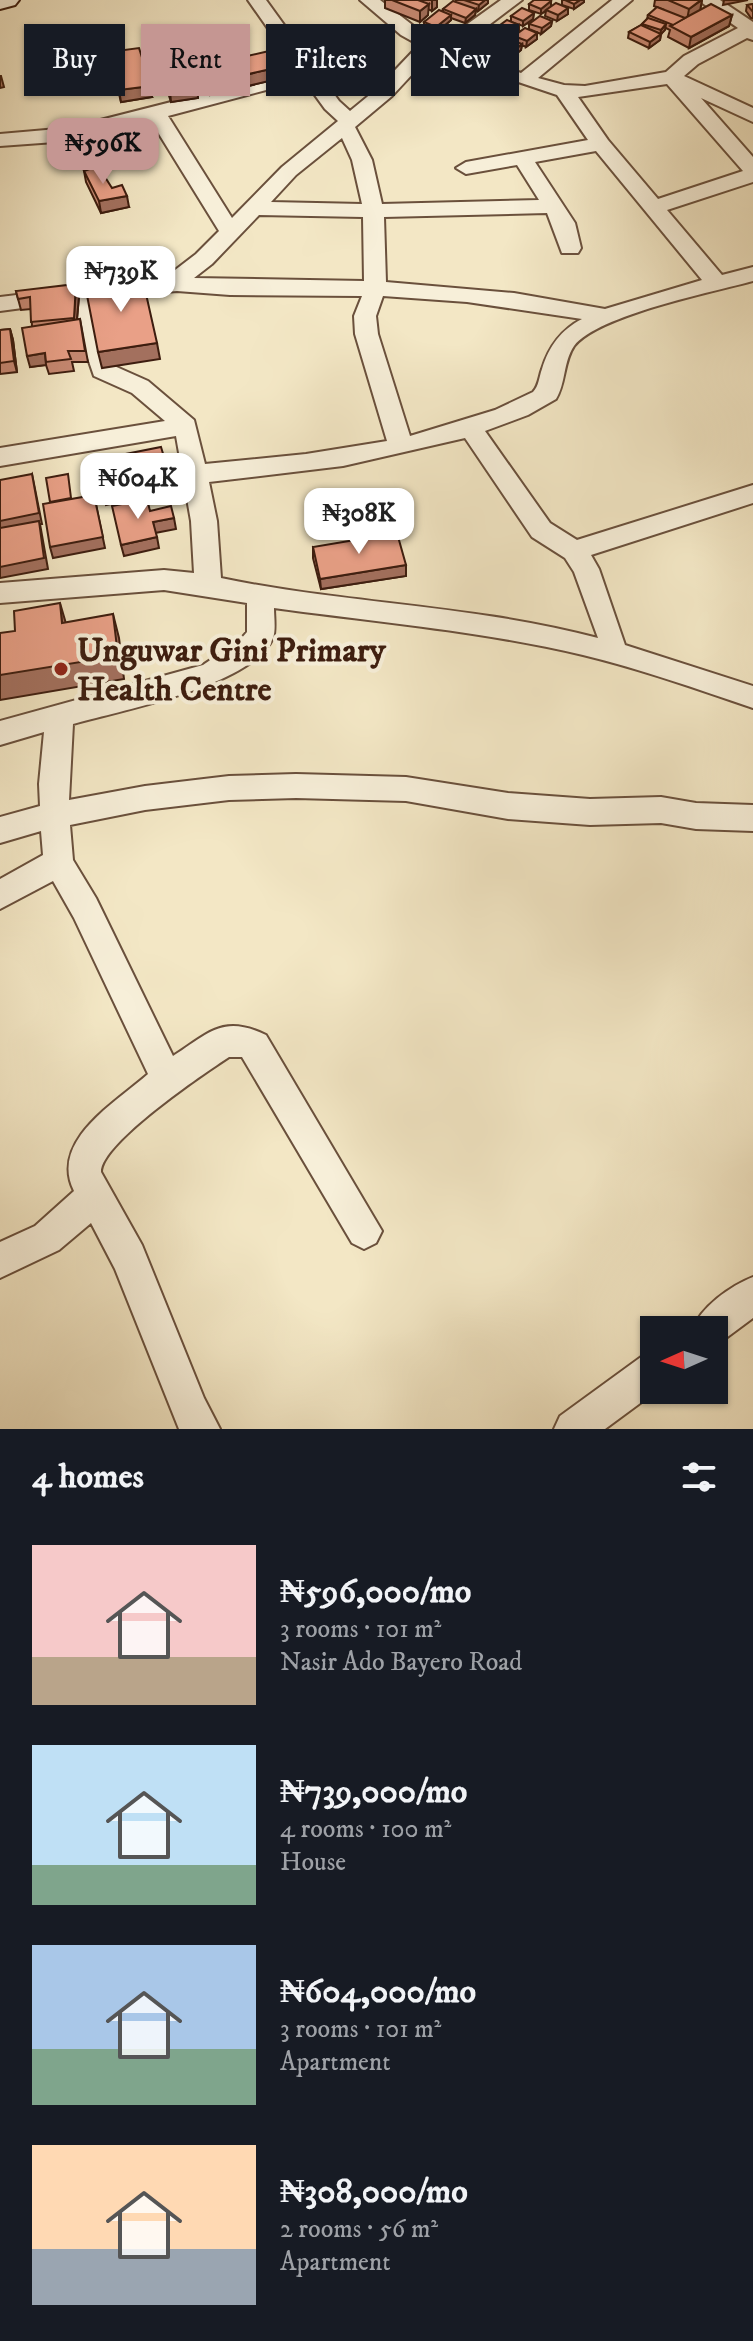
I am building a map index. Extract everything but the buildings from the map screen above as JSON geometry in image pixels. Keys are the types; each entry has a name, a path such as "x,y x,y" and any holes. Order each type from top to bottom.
{"street":[{"path":"257,0 274,24"},
{"path":"474,24 513,0"},
{"path":"524,80 623,0"},
{"path":"519,78 564,91 585,92 672,77 691,60 749,26 707,0"},
{"path":"376,1 411,33"},
{"path":"173,283 204,259 289,171 411,69"},
{"path":"672,77 753,116"},
{"path":"653,208 753,172 672,77"},
{"path":"0,140 29,141 157,114 266,84"},
{"path":"564,91 601,144 717,284"},
{"path":"325,96 347,124 363,155 372,210 375,290 366,308 366,334 401,446"},
{"path":"157,114 229,231"},
{"path":"466,168 601,144"},
{"path":"524,160 564,223 570,248"},
{"path":"252,208 372,210 551,206"},
{"path":"194,474 378,452 471,428 532,404 548,393 556,360 564,343 572,335 606,317 753,274"},
{"path":"0,304 173,283 214,288 375,290 501,297 560,305 606,317"},
{"path":"85,293 91,335 102,370 140,387 186,426 204,521 208,585"},
{"path":"0,457 186,426"},
{"path":"471,428 541,530 574,551 596,588 611,636 612,653"},
{"path":"574,551 753,494"},
{"path":"0,593 164,580 208,585 260,596 444,620 581,644 753,697"},
{"path":"0,733 211,674 250,648 261,635 260,596"},
{"path":"60,717 53,784 58,862 85,908 167,1079"},
{"path":"0,830 54,815 145,798 229,788 296,786 406,789 508,806 590,812 661,810 696,816 753,818"},
{"path":"0,895 58,862"},
{"path":"201,1429 190,1411 129,1258 84,1175 84,1164 93,1144 167,1079 222,1043 240,1039 254,1046 364,1231"},
{"path":"0,1260 47,1238 94,1197"},
{"path":"727,1316 753,1295"},
{"path":"573,1429 640,1380"}],"place":[{"name":"Unguwar Gini Primary Health Centre","path":"61,669"}]}
